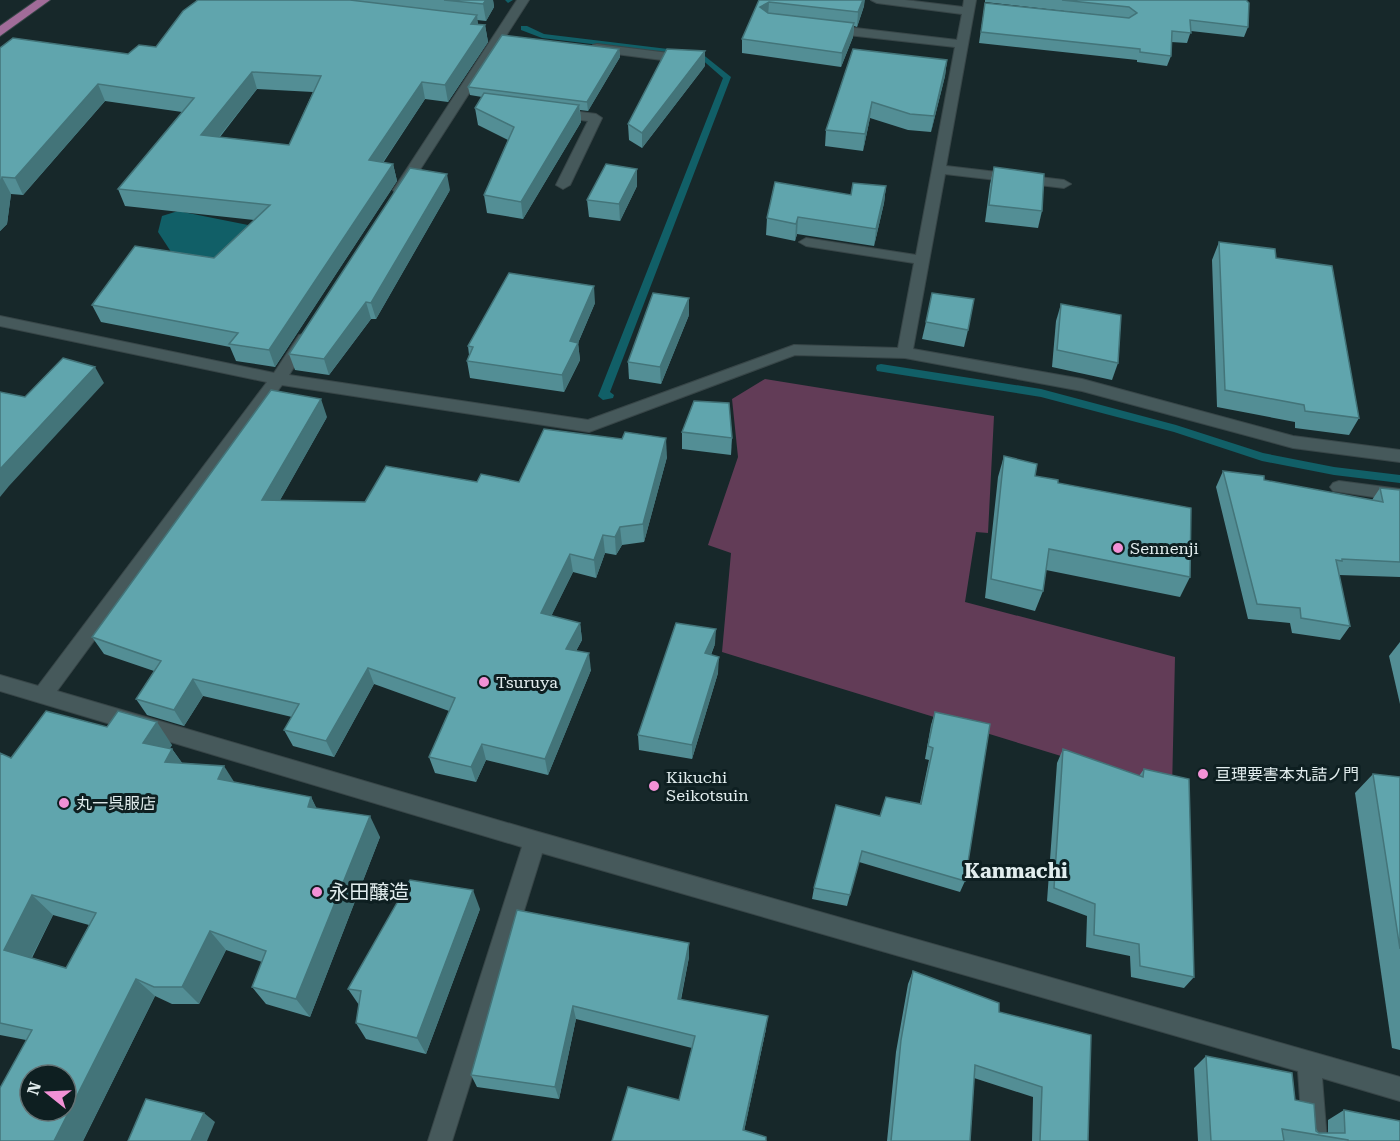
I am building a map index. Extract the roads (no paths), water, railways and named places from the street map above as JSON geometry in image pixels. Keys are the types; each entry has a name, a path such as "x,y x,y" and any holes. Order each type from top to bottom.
{"main road":[{"path":"0,32 44,0"}],"street":[{"path":"394,200 464,101 523,0"},
{"path":"877,0 972,6 962,44 905,353"},
{"path":"814,27 962,44"},
{"path":"584,46 690,60"},
{"path":"539,111 596,118 563,184"},
{"path":"939,169 1064,184"},
{"path":"807,242 922,260"},
{"path":"0,321 278,379 589,426 794,350 905,353 1082,385 1293,442 1400,456"},
{"path":"42,696 278,379 310,329"},
{"path":"1339,487 1400,495"},
{"path":"0,683 535,841 1400,1089"},
{"path":"440,1141 535,841"},
{"path":"1309,1063 1315,1141"}],"water":[{"path":"178,211 248,225 229,255 213,260 179,264 158,232 162,216"}],"waterway":[{"path":"524,28 542,36 701,55 727,77 603,396 609,395"},
{"path":"881,368 1041,393 1176,429 1262,457 1334,471 1400,479"}],"place":[{"name":"Sennenji","path":"1118,548"},
{"name":"Tsuruya","path":"484,682"},
{"name":"亘理要害本丸詰ノ門","path":"1203,774"},
{"name":"Kikuchi Seikotsuin","path":"654,786"},
{"name":"丸一呉服店","path":"64,803"},
{"name":"永田醸造","path":"317,892"}],"district":[{"name":"Kanmachi","path":"1016,871"}]}
